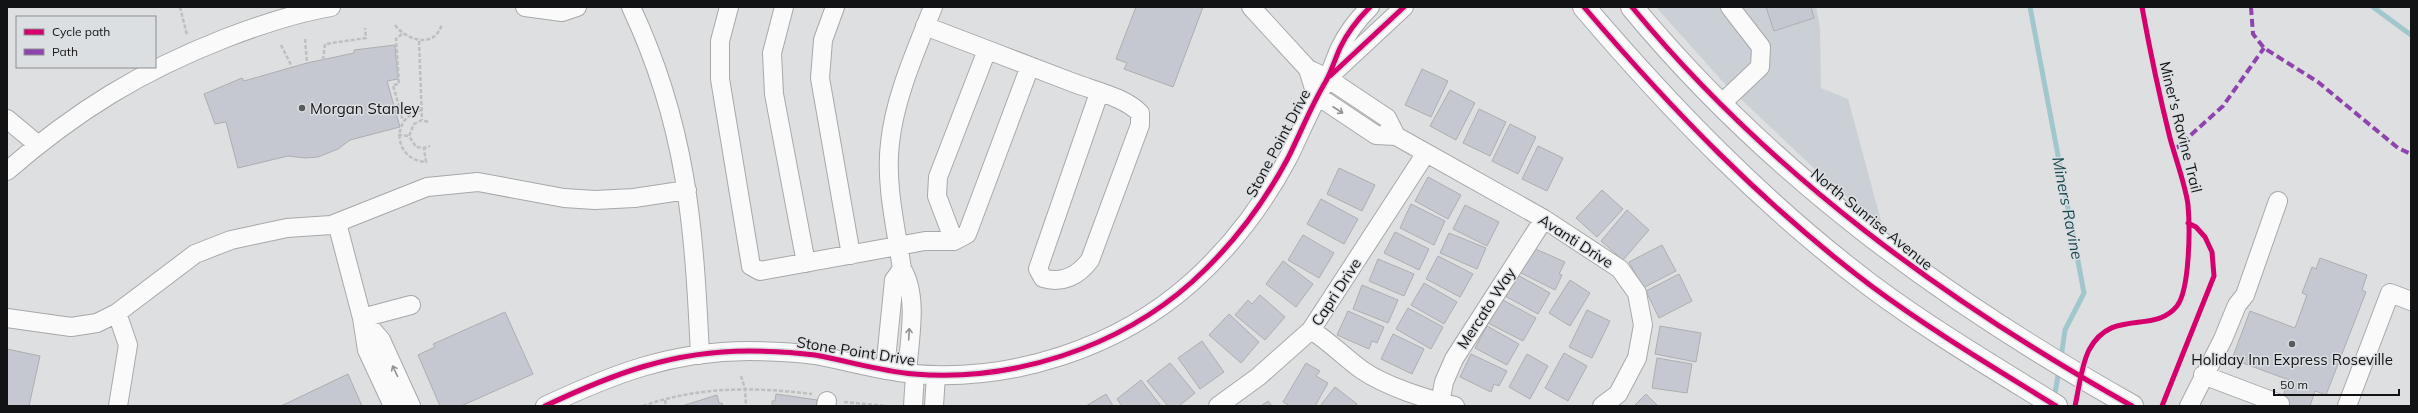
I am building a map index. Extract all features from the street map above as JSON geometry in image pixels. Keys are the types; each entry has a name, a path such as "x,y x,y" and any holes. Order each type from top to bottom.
{"main road":[{"path":"1584,7 1677,112 1754,187 1859,276 1949,341 2056,406"},
{"name":"North Sunrise Avenue","path":"1632,7 1721,104 1830,204 1886,248 1960,302 2011,335 2124,402"}],"street":[{"path":"7,171 37,144 104,96 180,56 258,26 331,7"},
{"path":"525,7 562,12 577,7"},
{"path":"631,7 646,38 676,128 687,190 695,260 700,354"},
{"path":"729,7 720,41 720,79 751,266 760,271 899,247 925,241 954,241 967,234 1030,66"},
{"path":"784,7 772,52 774,94 806,263"},
{"path":"835,7 822,40 820,78 851,255"},
{"path":"913,406 911,374 912,298 908,279 902,269 889,188 890,143 898,99 933,7"},
{"path":"1251,7 1308,69 1327,78 1387,118 1396,136"},
{"name":"Stone Point Drive","path":"545,406 629,370 655,362 700,354 777,351 814,355 911,374 972,375 1040,362 1106,338 1172,298 1215,259 1249,221 1289,155 1348,32 1370,7"},
{"name":"Stone Point Drive","path":"1327,78 1404,7"},
{"path":"1721,104 1760,67 1761,47 1730,7"},
{"path":"925,26 1133,106 1140,113 1140,126 1090,260 1082,270 1072,277 1054,282 1043,278 1038,270 1099,93"},
{"path":"954,241 937,196 938,177 987,50"},
{"path":"1308,69 1316,96"},
{"name":"Avanti Drive","path":"1316,96 1376,135 1396,136 1544,219 1620,269 1637,293 1643,325 1637,358 1618,394 1602,406"},
{"path":"1362,126 1373,108"},
{"path":"7,119 37,144"},
{"name":"Capri Drive","path":"1218,406 1258,377 1311,330 1426,153"},
{"path":"7,318 71,327 97,323 117,313 195,254 231,240 249,236 287,228 336,223 427,187 478,182 564,198 595,200 634,198 687,190"},
{"path":"2189,406 2203,375 2223,339 2237,305 2245,295 2278,202"},
{"name":"Mercato Way","path":"1448,404 1444,382 1454,359 1544,219"},
{"path":"336,223 362,318 367,350 393,406"},
{"path":"885,370 894,280 902,269"},
{"path":"2347,406 2390,293 2411,301"},
{"path":"362,318 410,305"},
{"path":"117,313 128,345 118,406"},
{"path":"362,318 382,340 412,406"},
{"path":"1311,330 1330,342 1362,370 1407,392 1448,404"},
{"path":"934,406 936,375"},
{"path":"2203,375 2280,404"}],"path":[{"path":"180,7 187,35"},
{"path":"395,25 402,34 420,41 436,36 442,24"},
{"path":"324,60 325,44 366,38 364,28"},
{"path":"402,34 396,38 399,84 393,85 403,121"},
{"path":"305,39 307,63"},
{"path":"420,41 422,120"},
{"path":"281,45 292,67"},
{"path":"422,110 411,113 403,121 398,135 402,148 415,160 426,162 424,148"},
{"path":"422,120 428,122"},
{"path":"422,120 411,127 409,136 416,147 424,148 430,146"},
{"path":"398,135 409,136"},
{"path":"740,376 745,388 746,406"},
{"path":"643,406 700,392 745,388 817,394 816,399 826,403 887,406"},
{"path":"665,400 666,406"}],"shaded area":[{"path":"1656,7 1816,7 1820,28 1821,88 1848,99 1883,228 1821,175 1724,83"}],"building":[{"path":"1136,7 1203,7 1173,87 1124,69 1127,63 1116,59"},
{"path":"1766,7 1811,7 1814,18 1774,31"},
{"name":"Morgan Stanley","path":"395,45 398,79 387,81 400,127 350,140 338,149 318,157 305,158 288,156 238,168 226,122 215,124 204,94 242,78 244,81 307,63 354,53 354,50"},
{"path":"1422,69 1448,81 1431,117 1405,105"},
{"path":"1450,90 1475,103 1456,140 1430,126"},
{"path":"1479,109 1506,122 1490,156 1463,143"},
{"path":"1510,124 1536,137 1518,174 1492,161"},
{"path":"1538,146 1563,158 1547,191 1522,179"},
{"path":"1339,168 1375,185 1362,211 1327,194"},
{"path":"1428,177 1461,195 1448,219 1415,201"},
{"path":"1602,190 1623,209 1597,237 1576,218"},
{"path":"1321,199 1358,219 1344,244 1307,224"},
{"path":"1411,204 1445,221 1434,245 1400,228"},
{"path":"1465,205 1499,222 1487,246 1453,229"},
{"path":"1627,210 1649,230 1623,260 1601,241"},
{"path":"1395,232 1429,249 1419,270 1384,253"},
{"path":"1449,233 1486,248 1477,269 1440,253"},
{"path":"1303,235 1334,253 1319,278 1288,260"},
{"path":"1662,245 1676,271 1643,288 1629,262"},
{"path":"1531,247 1565,262 1559,274 1562,275 1555,290 1519,272"},
{"path":"1438,256 1473,274 1460,297 1426,279"},
{"name":"Holiday Inn Express Roseville","path":"2320,258 2367,275 2362,290 2366,292 2326,395 2315,391 2310,406 2279,406 2289,380 2232,359 2250,311 2295,328 2307,295 2302,293 2312,267 2316,269"},
{"path":"1378,259 1414,274 1404,296 1369,281"},
{"path":"1283,261 1313,284 1296,307 1266,284"},
{"path":"1516,274 1550,293 1538,314 1503,295"},
{"path":"1679,274 1692,301 1659,318 1646,291"},
{"path":"1570,280 1590,293 1570,326 1549,313"},
{"path":"1424,283 1457,302 1444,324 1411,305"},
{"path":"1362,285 1398,300 1388,323 1353,309"},
{"path":"1260,295 1285,317 1265,340 1235,315 1248,300 1252,304"},
{"path":"1501,299 1536,318 1523,341 1488,323"},
{"path":"1408,308 1443,327 1431,349 1396,329"},
{"path":"1587,310 1610,321 1592,358 1569,347"},
{"path":"1348,311 1384,327 1377,343 1372,341 1369,349 1337,335"},
{"path":"505,312 533,374 461,406 440,406 418,355 435,347 433,344"},
{"path":"1229,314 1259,342 1241,363 1209,335"},
{"path":"1487,326 1519,344 1507,365 1475,348"},
{"path":"1660,326 1701,333 1696,362 1655,354"},
{"path":"1393,334 1424,349 1412,374 1381,359"},
{"path":"1202,341 1224,372 1200,389 1178,358"},
{"path":"7,349 40,356 29,406 7,406"},
{"path":"1564,353 1587,366 1568,401 1545,388"},
{"path":"1471,354 1507,371 1499,386 1494,384 1491,392 1460,377"},
{"path":"1527,354 1548,366 1530,399 1509,387"},
{"path":"1657,358 1692,364 1687,393 1652,388"},
{"path":"1170,363 1195,393 1179,406 1168,406 1147,381"},
{"path":"1306,363 1320,371 1316,376 1328,383 1315,406 1290,406 1283,402"},
{"path":"348,374 362,406 281,406"},
{"path":"1141,380 1161,406 1122,406 1117,399"},
{"path":"1335,387 1357,404 1355,406 1320,406"},
{"path":"776,394 817,400 817,406 772,406 772,401 775,401"},
{"path":"1106,394 1113,406 1086,406"},
{"path":"1646,394 1658,406 1634,406"},
{"path":"717,395 719,403 722,403 723,406 682,406"},
{"path":"1268,401 1272,406 1261,406"}],"waterway":[{"name":"Miners Ravine","path":"2030,7 2084,293 2065,330 2061,358"},
{"path":"2373,7 2411,35"},
{"name":"Miners Ravine","path":"2054,399 2059,370"}],"marked path":[{"path":"2251,7 2253,34 2264,48 2318,82 2398,148 2411,154"},
{"path":"2173,151 2223,106 2264,48"}],"cycle path":[{"path":"545,406 570,394 644,366 694,355 749,351 790,352 815,355 901,373 951,375 989,372 1026,366 1062,356 1098,342 1131,325 1163,305 1192,282 1207,268 1246,224 1268,192 1288,158 1328,77 1343,42 1353,26 1370,7"},
{"path":"1330,76 1404,7"},
{"path":"1584,7 1650,82 1720,154 1792,222 1892,301 2056,406"},
{"path":"1632,7 1685,68 1742,125 1802,179 1864,230 1928,278 1994,323 2062,366 2132,406"},
{"name":"Miner's Ravine Trail","path":"2075,406 2086,356 2098,337 2109,329 2121,325 2157,319 2168,314 2177,306 2181,298 2187,272 2189,242 2188,205 2162,105 2142,7"},
{"path":"2162,406 2214,276 2212,252 2205,237 2196,227 2188,223"}],"place":[{"name":"Morgan Stanley","path":"302,108"},
{"name":"Holiday Inn Express Roseville","path":"2292,344"}]}
